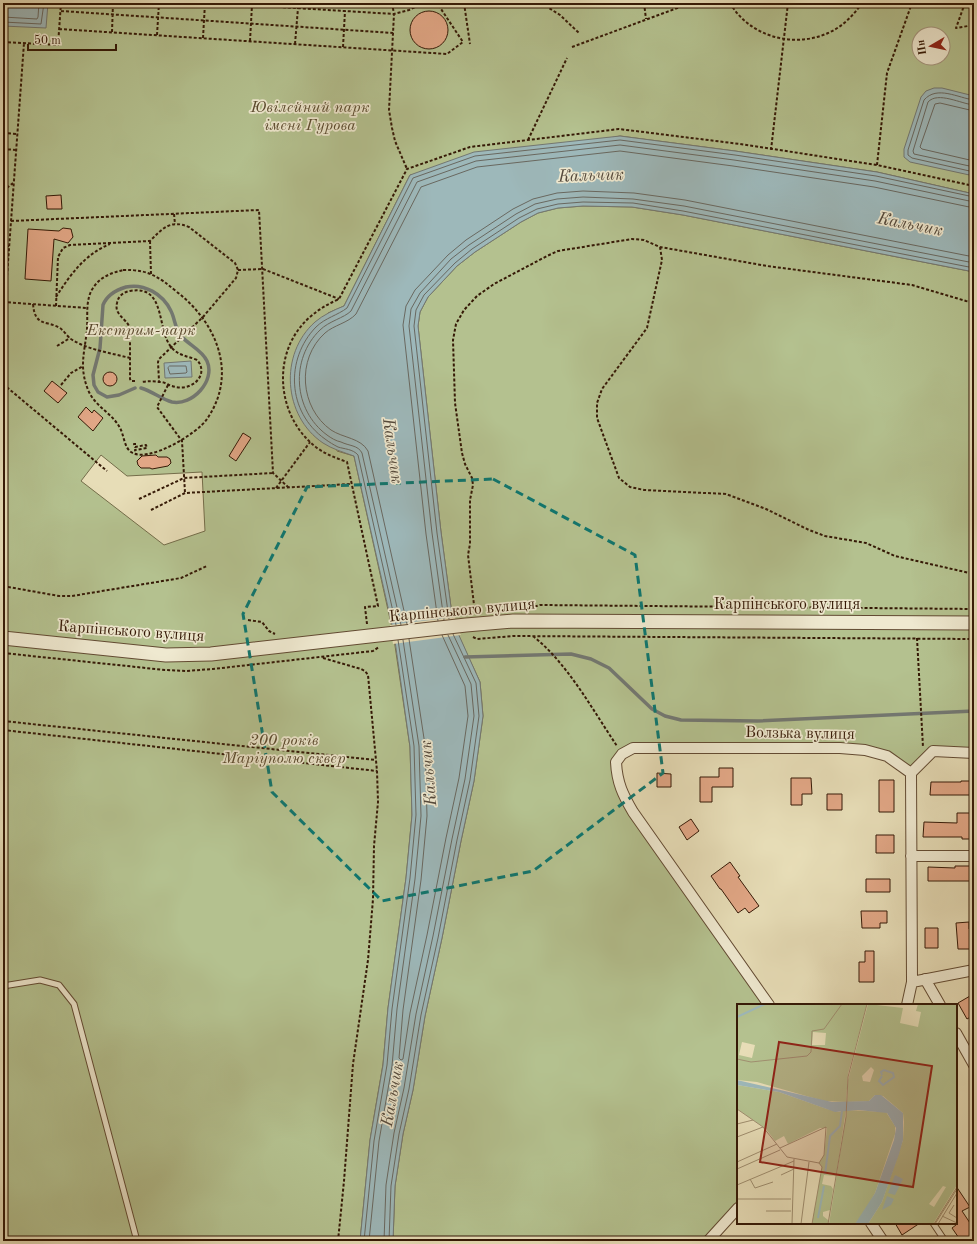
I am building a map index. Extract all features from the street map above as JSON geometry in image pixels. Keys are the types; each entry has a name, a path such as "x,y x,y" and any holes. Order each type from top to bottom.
{"street":[{"name":"Карпінського вулиця","path":"3,638 188,656 513,621 974,623"},
{"name":"Волзька вулиця","path":"619,758 633,748 846,748 865,750 887,756 911,773"},
{"path":"908,1004 912,982 911,773 933,751 974,752"},
{"path":"619,758 617,778 622,794 633,812 768,1004"},
{"path":"911,856 974,856"},
{"path":"912,982 974,970"},
{"path":"925,979 939,1004"},
{"path":"957,1035 974,1065"},
{"path":"708,1241 737,1209"},
{"path":"872,1224 883,1241"}],"lane":[{"path":"3,986 40,980 59,985 74,1004 137,1241"},
{"path":"934,1224 945,1241"}],"path":[{"path":"3,42 58,46 61,3"},
{"path":"112,32 113,3"},
{"path":"157,35 159,3"},
{"path":"203,38 205,3"},
{"path":"213,3 394,14 409,10 423,3"},
{"path":"392,3 394,14 390,116 395,141 407,169"},
{"path":"60,29 447,54 463,42 437,3"},
{"path":"464,3 470,44"},
{"path":"541,3 560,15 579,33"},
{"path":"644,3 646,19"},
{"path":"572,47 691,3"},
{"path":"730,3 740,16 759,31 784,40 805,40 828,34 847,21 862,3"},
{"path":"771,150 788,3"},
{"path":"877,165 887,73 912,3"},
{"path":"965,3 956,28 974,25"},
{"path":"250,41 252,5"},
{"path":"296,44 298,8"},
{"path":"61,11 393,33"},
{"path":"343,47 345,11"},
{"path":"3,331 4,297 24,43"},
{"path":"528,140 567,58"},
{"path":"368,627 365,608 378,606 347,462 327,454 310,442 298,429 290,414 284,397 284,362 289,346 298,331 314,314 338,299 407,169 470,146 619,130 877,165 974,186"},
{"path":"3,133 17,134"},
{"path":"3,149 16,150"},
{"path":"3,190 14,183"},
{"path":"11,221 260,210 272,473"},
{"path":"174,214 175,224"},
{"path":"151,274 150,242 162,229 175,224 182,224 189,227 235,263 238,270 236,278 203,317 158,361 159,381"},
{"path":"475,614 468,555 470,544 470,500 473,485 472,478 465,464 462,453 455,403 453,340 456,324 464,310 477,296 494,284 558,251 632,240 644,240 660,247 767,266 912,285 974,302"},
{"path":"56,306 58,257 62,248 70,245 150,242"},
{"path":"56,298 69,277 84,260 103,247 113,243"},
{"path":"3,246 9,246"},
{"path":"660,247 662,260 647,328 602,389 597,403 598,418 619,478 630,487 644,490 726,494 766,509 809,530 825,536 866,543 895,556 974,574"},
{"path":"238,270 263,269 338,299"},
{"path":"123,270 134,270 151,274 165,282 190,302 203,317 214,337 220,356 222,375 220,394 214,409 206,421 182,441 159,450 136,454 130,452 123,434 115,420 98,404 84,381 83,366 87,329 87,308 92,288 104,277 123,270"},
{"path":"135,382 131,381 130,379 130,328 118,314 116,304 121,295 130,291 145,293 153,298 159,307 166,339 172,348 178,353 200,362 201,373 199,379 191,386 180,388 159,381 141,382"},
{"path":"4,302 87,308"},
{"path":"33,304 36,316 40,322 61,329 70,338 85,346 130,358"},
{"path":"57,346 70,338"},
{"path":"61,385 71,373 83,366"},
{"path":"3,384 107,471"},
{"path":"168,385 158,405 158,409 182,441 185,492"},
{"path":"276,488 310,442"},
{"path":"136,444 134,444 135,446 146,445 147,448 135,450 136,454"},
{"path":"139,499 184,478 272,473 288,487"},
{"path":"151,510 185,492 351,484"},
{"path":"3,586 59,596 72,596 181,578 207,566"},
{"path":"524,609 540,605 974,609"},
{"path":"477,639 513,636 974,639"},
{"path":"533,636 542,643 562,664 619,758"},
{"path":"917,638 923,761"},
{"path":"322,657 361,668 368,675 377,770 378,802 374,846 373,898 368,960 353,1064 338,1241"},
{"path":"3,720 376,760"},
{"path":"3,730 377,770"}],"highlighted area":[{"path":"493,479 635,555 663,773 533,871 382,901 272,792 243,614 307,487"}],"green space":[{"name":"Ювілейний парк імені Гурова","path":"3,3 974,3 974,194 877,172 620,136 410,175 344,306 328,313 337,451 354,456 392,628 211,648 167,649 3,632","holes":["101,455 127,476 202,472 205,531 164,545 81,481"]},
{"path":"583,206 632,207 683,215 974,272 974,618 453,622 441,532 418,326 420,312 428,297 457,266 475,252 521,222 538,213 558,208"},
{"path":"491,627 974,628 974,753 933,751 911,773 865,750 633,748 616,762 622,794 768,1004 737,1004 737,1209 708,1241 393,1241 395,1186 403,1134 413,1090 425,1016 474,781 483,716 480,682 456,630"},
{"name":"200 років Маріуполю сквер","path":"3,638 166,655 394,639 410,747 412,815 406,878 388,1008 383,1064 370,1140 360,1241 3,1241"}],"water":[{"path":"3,3 48,3 46,28 3,26"},
{"path":"934,88 942,88 974,96 974,176 910,162 904,157 904,149 921,97 926,91"},
{"name":"Кальчик","path":"620,136 877,172 974,194 974,272 683,215 632,207 583,206 558,208 538,213 521,222 475,252 457,266 428,297 420,312 418,326 441,532 453,622 480,682 483,716 474,781 425,1016 413,1090 403,1134 395,1186 393,1241 360,1241 370,1140 383,1065 388,1008 406,878 412,815 410,747 394,634 354,456 323,443 310,431 300,417 293,401 290,384 291,367 295,351 303,335 318,319 344,306 410,175 474,152"},
{"path":"191,361 192,377 165,378 164,363"}],"pier":[{"path":"455,617 456,626 461,635 393,644 390,625"}],"building":[{"path":"429,11 439,14 445,20 448,30 445,40 439,46 429,49 419,46 413,40 410,30 413,20 419,14"},
{"path":"61,195 62,209 47,209 46,196"},
{"path":"63,228 71,229 73,237 68,243 54,239 51,281 25,279 28,229 59,231"},
{"path":"107,372 113,372 117,376 117,382 113,386 107,386 103,382 103,376"},
{"path":"52,381 67,393 58,403 44,391"},
{"path":"86,407 92,413 94,410 103,418 93,431 78,417"},
{"path":"243,433 251,438 236,461 229,456"},
{"path":"156,455 158,457 167,457 170,459 171,463 168,466 152,469 141,468 138,465 137,461 142,456"},
{"path":"719,768 733,768 733,787 712,787 712,802 700,802 700,777 719,777"},
{"path":"657,773 671,774 671,787 657,787"},
{"path":"791,778 811,778 812,794 802,794 802,805 791,805"},
{"path":"879,780 894,780 894,812 879,812"},
{"path":"974,781 974,795 930,795 931,782"},
{"path":"827,794 842,794 842,810 827,810"},
{"path":"957,813 970,813 970,820 974,820 974,839 962,839 962,837 923,837 924,822 957,823"},
{"path":"691,819 699,831 687,840 679,827"},
{"path":"876,835 894,835 894,853 876,853"},
{"path":"730,862 740,876 738,877 759,906 749,913 745,908 738,913 711,876"},
{"path":"955,866 970,866 970,881 928,881 928,867 955,868"},
{"path":"866,879 890,879 890,892 866,892"},
{"path":"861,911 887,911 887,923 880,923 880,928 862,928"},
{"path":"969,922 969,929 974,928 974,941 970,941 970,949 958,949 956,923"},
{"path":"925,928 938,928 938,948 925,948"},
{"path":"865,951 874,951 874,982 859,982 859,962 865,962"},
{"path":"970,996 974,1002 974,1015 967,1019 958,1003"},
{"path":"957,1188 970,1207 962,1211 974,1229 974,1238 969,1241 961,1241 952,1228 956,1225"},
{"path":"896,1224 918,1224 902,1235"}],"waterway":[{"path":"135,388 119,395 107,397 98,392 94,385 93,375 100,348 103,305 107,298 115,291 133,286 146,288 152,291 168,305 179,333 205,357 209,369 205,384 200,390 194,396 180,402 172,402 141,388"},
{"path":"465,657 571,654 591,659 609,668 652,709 665,716 681,720 757,721 974,711"}],"park label":[{"name":"Екстрим-парк","path":"141,331"}]}
